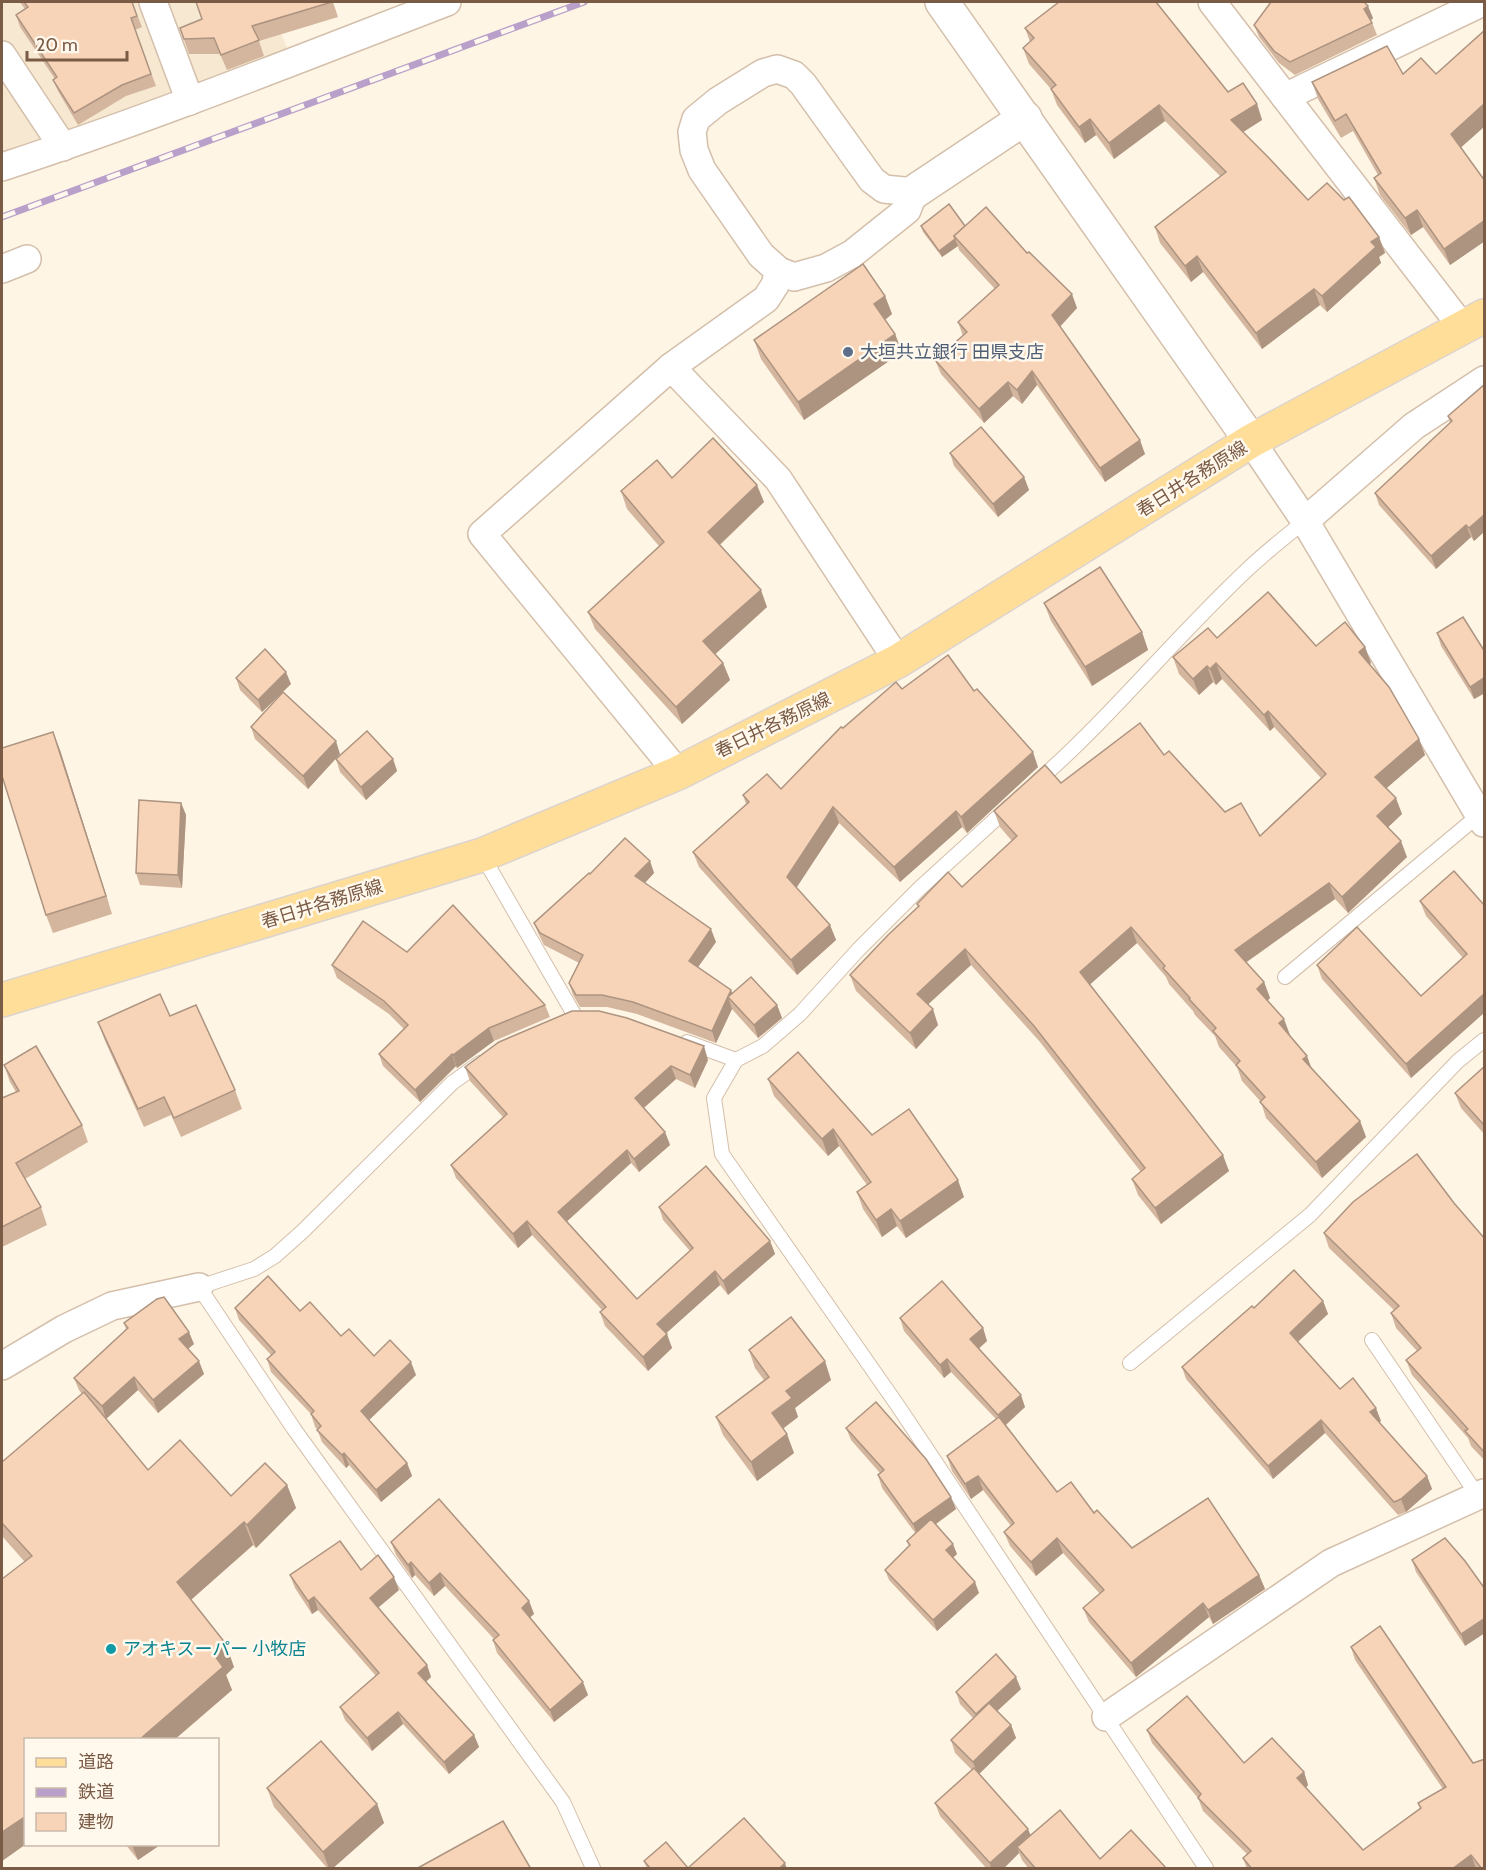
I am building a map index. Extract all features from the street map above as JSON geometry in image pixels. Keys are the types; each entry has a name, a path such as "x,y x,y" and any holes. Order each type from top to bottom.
{"main road":[{"name":"春日井各務原線","path":"2,1000 482,855 678,773 898,661 1251,441 1474,322"}],"street":[{"path":"153,2 190,101"},
{"path":"2,167 190,101 447,2"},
{"path":"942,2 1305,521 1482,819"},
{"path":"1212,2 1285,97 1474,322"},
{"path":"1285,97 1483,2"},
{"path":"2,55 63,147"},
{"path":"914,192 884,189 872,180 803,84 794,75 777,69 763,73 718,101 696,119 692,132 694,150 702,170 761,255 779,271 794,277 826,268 852,254 907,210 914,192 1025,118"},
{"path":"2,269 27,259"},
{"path":"678,773 482,534 671,367 766,299 775,285 779,271"},
{"path":"671,367 778,479 898,661"},
{"path":"1305,521 1414,426 1485,380"},
{"path":"2,1366 64,1329 112,1306 199,1287"},
{"path":"1106,1717 1332,1563 1481,1494"}],"lane":[{"path":"1206,1869 904,1416 722,1154 714,1098 736,1060 763,1046 800,1014 858,950 920,888 1109,715 1183,634 1250,567 1305,521"},
{"path":"1285,977 1482,819"},
{"path":"482,855 575,1018"},
{"path":"669,1035 736,1060"},
{"path":"1130,1363 1310,1215 1458,1061 1485,1040"},
{"path":"490,1055 452,1083 303,1232 275,1256 254,1269 199,1287 294,1429 563,1802 593,1869"},
{"path":"1372,1340 1481,1494"}],"shaded area":[{"path":"2,2 268,2 293,62 2,167"}],"building":[{"path":"24,2 132,2 137,16 131,18 151,74 122,85 74,113 53,80 57,77 16,15 28,7"},
{"path":"196,2 332,2 252,26 259,40 221,55 214,38 184,39 180,28 202,19"},
{"path":"1059,2 1156,2 1228,92 1243,83 1257,104 1231,120 1308,200 1327,183 1344,200 1349,197 1379,237 1371,242 1376,247 1322,296 1314,289 1256,333 1197,256 1185,266 1155,227 1226,172 1159,105 1109,143 1090,119 1079,127 1051,89 1056,85 1023,48 1034,38 1025,28"},
{"path":"1271,2 1364,2 1368,6 1364,9 1372,23 1290,62 1274,51 1254,25"},
{"path":"1485,30 1485,103 1451,134 1485,181 1485,220 1444,249 1417,210 1405,218 1374,178 1381,173 1346,114 1335,121 1312,82 1387,46 1403,74 1421,58 1436,74"},
{"path":"949,204 965,226 954,236 955,239 939,251 921,226"},
{"path":"986,207 1027,253 1029,252 1072,294 1052,315 1140,440 1100,468 1032,371 1017,390 1008,382 979,409 935,360 967,332 958,322 999,285 954,236"},
{"path":"863,264 885,296 874,304 895,334 798,402 754,340"},
{"path":"1485,384 1485,514 1469,528 1466,525 1431,556 1375,493 1452,421 1448,416"},
{"path":"981,427 1024,477 993,504 950,453"},
{"path":"713,438 757,485 708,532 761,590 703,641 723,663 676,707 588,612 664,542 621,491 657,460 672,478"},
{"path":"1100,567 1142,632 1085,667 1044,603"},
{"path":"1268,592 1316,646 1345,622 1365,647 1359,652 1389,687 1419,739 1375,777 1396,798 1377,816 1401,841 1342,897 1329,883 1235,950 1264,982 1257,989 1284,1019 1279,1023 1307,1056 1303,1059 1360,1121 1316,1162 1260,1102 1265,1097 1236,1065 1240,1061 1213,1031 1216,1028 1189,999 1163,968 1165,966 1131,927 1080,972 1223,1155 1155,1208 1132,1179 1145,1168 1034,1026 965,949 917,994 933,1009 910,1033 850,975 919,906 917,904 948,872 962,887 1017,836 994,811 1045,765 1061,783 1140,723 1164,755 1169,751 1225,812 1241,803 1260,836 1326,774 1268,711 1264,715 1216,663 1210,669 1207,666 1193,679 1173,657 1208,628 1217,638"},
{"path":"1463,617 1485,652 1485,677 1470,687 1437,633"},
{"path":"265,649 286,672 258,700 236,678"},
{"path":"948,655 974,691 977,689 1033,752 961,817 956,811 894,867 833,807 787,877 830,925 791,960 693,852 749,802 743,795 767,774 781,789 841,727 843,728 896,682 902,689"},
{"path":"283,692 336,741 303,776 251,727"},
{"path":"367,731 393,759 361,787 336,759"},
{"path":"53,732 106,896 46,915 2,776 2,748"},
{"path":"139,800 181,803 178,875 136,873"},
{"path":"625,838 650,861 635,876 711,929 689,961 731,990 712,1031 633,1002 602,995 576,995 569,983 583,955 540,933 534,923 590,874"},
{"path":"1454,871 1485,906 1485,993 1406,1064 1317,965 1357,927 1421,996 1467,954 1420,901"},
{"path":"453,905 545,1005 489,1028 452,1054 415,1090 379,1054 408,1025 384,1001 332,965 363,921 407,952"},
{"path":"751,977 777,1005 754,1025 728,997"},
{"path":"160,994 170,1016 196,1005 235,1090 174,1118 164,1097 138,1109 98,1022"},
{"path":"572,1011 599,1011 627,1018 704,1046 690,1075 671,1066 635,1098 665,1132 634,1159 627,1150 558,1212 637,1299 693,1248 659,1207 706,1166 770,1241 723,1281 715,1271 657,1324 667,1334 643,1357 600,1312 606,1307 527,1221 513,1234 451,1165 507,1114 465,1067 499,1042"},
{"path":"36,1046 82,1125 16,1163 41,1207 2,1227 2,1098 19,1091 4,1065"},
{"path":"798,1052 872,1135 909,1109 958,1180 900,1221 891,1209 876,1220 857,1192 871,1182 833,1129 822,1139 768,1079"},
{"path":"1485,1066 1485,1126 1455,1093"},
{"path":"1417,1154 1485,1239 1485,1453 1465,1431 1468,1429 1406,1360 1421,1348 1391,1313 1399,1306 1324,1233 1353,1202"},
{"path":"1294,1270 1323,1301 1290,1333 1340,1389 1353,1378 1376,1408 1370,1412 1427,1476 1401,1499 1394,1502 1321,1420 1268,1466 1182,1367 1252,1306 1254,1308"},
{"path":"268,1276 300,1311 310,1302 341,1336 349,1329 374,1356 390,1340 411,1362 361,1411 407,1463 376,1490 344,1453 342,1455 317,1430 321,1426 311,1414 314,1411 267,1359 275,1352 235,1308"},
{"path":"942,1281 983,1328 970,1339 1021,1395 998,1415 947,1359 940,1365 900,1318"},
{"path":"164,1297 189,1332 179,1339 199,1361 153,1400 134,1377 102,1406 74,1378 128,1328 124,1323 157,1299"},
{"path":"791,1317 825,1361 786,1391 792,1398 772,1413 787,1434 751,1462 716,1417 769,1377 749,1350"},
{"name":"アオキスーパー 小牧店","path":"84,1392 148,1470 180,1440 231,1496 265,1463 287,1485 247,1525 244,1522 177,1582 226,1644 215,1656 223,1667 141,1738 24,1738 24,1817 2,1832 2,1579 32,1556 2,1523 2,1462"},
{"path":"876,1402 926,1459 951,1497 913,1524 878,1475 884,1470 846,1428"},
{"path":"999,1417 1057,1492 1071,1482 1094,1513 1097,1510 1132,1548 1208,1498 1259,1575 1208,1610 1203,1603 1131,1663 1083,1608 1104,1590 1057,1538 1031,1562 1004,1532 1014,1523 978,1476 965,1484 947,1456"},
{"path":"439,1499 529,1601 522,1608 583,1682 550,1710 493,1640 499,1635 440,1573 429,1583 411,1562 408,1565 391,1542"},
{"path":"931,1519 953,1544 946,1550 975,1582 933,1620 885,1570 910,1545 907,1541"},
{"path":"1445,1538 1485,1589 1485,1618 1461,1634 1412,1560"},
{"path":"340,1541 361,1570 378,1555 394,1577 370,1598 427,1665 418,1673 474,1735 444,1762 398,1712 367,1738 340,1707 379,1673 314,1597 308,1601 290,1575"},
{"path":"1380,1626 1473,1763 1485,1759 1485,1869 1482,1869 1471,1855 1452,1869 1252,1869 1243,1858 1251,1851 1198,1798 1201,1794 1147,1730 1187,1696 1244,1763 1272,1738 1304,1772 1297,1778 1363,1850 1421,1808 1418,1803 1446,1787 1351,1647"},
{"path":"996,1654 1016,1677 976,1714 956,1692"},
{"path":"989,1703 1011,1725 973,1762 951,1740"},
{"path":"321,1741 377,1804 323,1852 267,1788"},
{"path":"974,1768 1028,1829 990,1863 935,1803"},
{"path":"1060,1810 1100,1859 1131,1830 1167,1869 1036,1869 1017,1847"},
{"path":"744,1818 785,1863 779,1869 651,1869 644,1861 666,1842 688,1868"},
{"path":"503,1821 531,1869 416,1869"}],"railway":[{"path":"2,217 584,2"}],"place":[{"name":"大垣共立銀行 田県支店","path":"848,352"},
{"name":"アオキスーパー 小牧店","path":"111,1649"}]}
